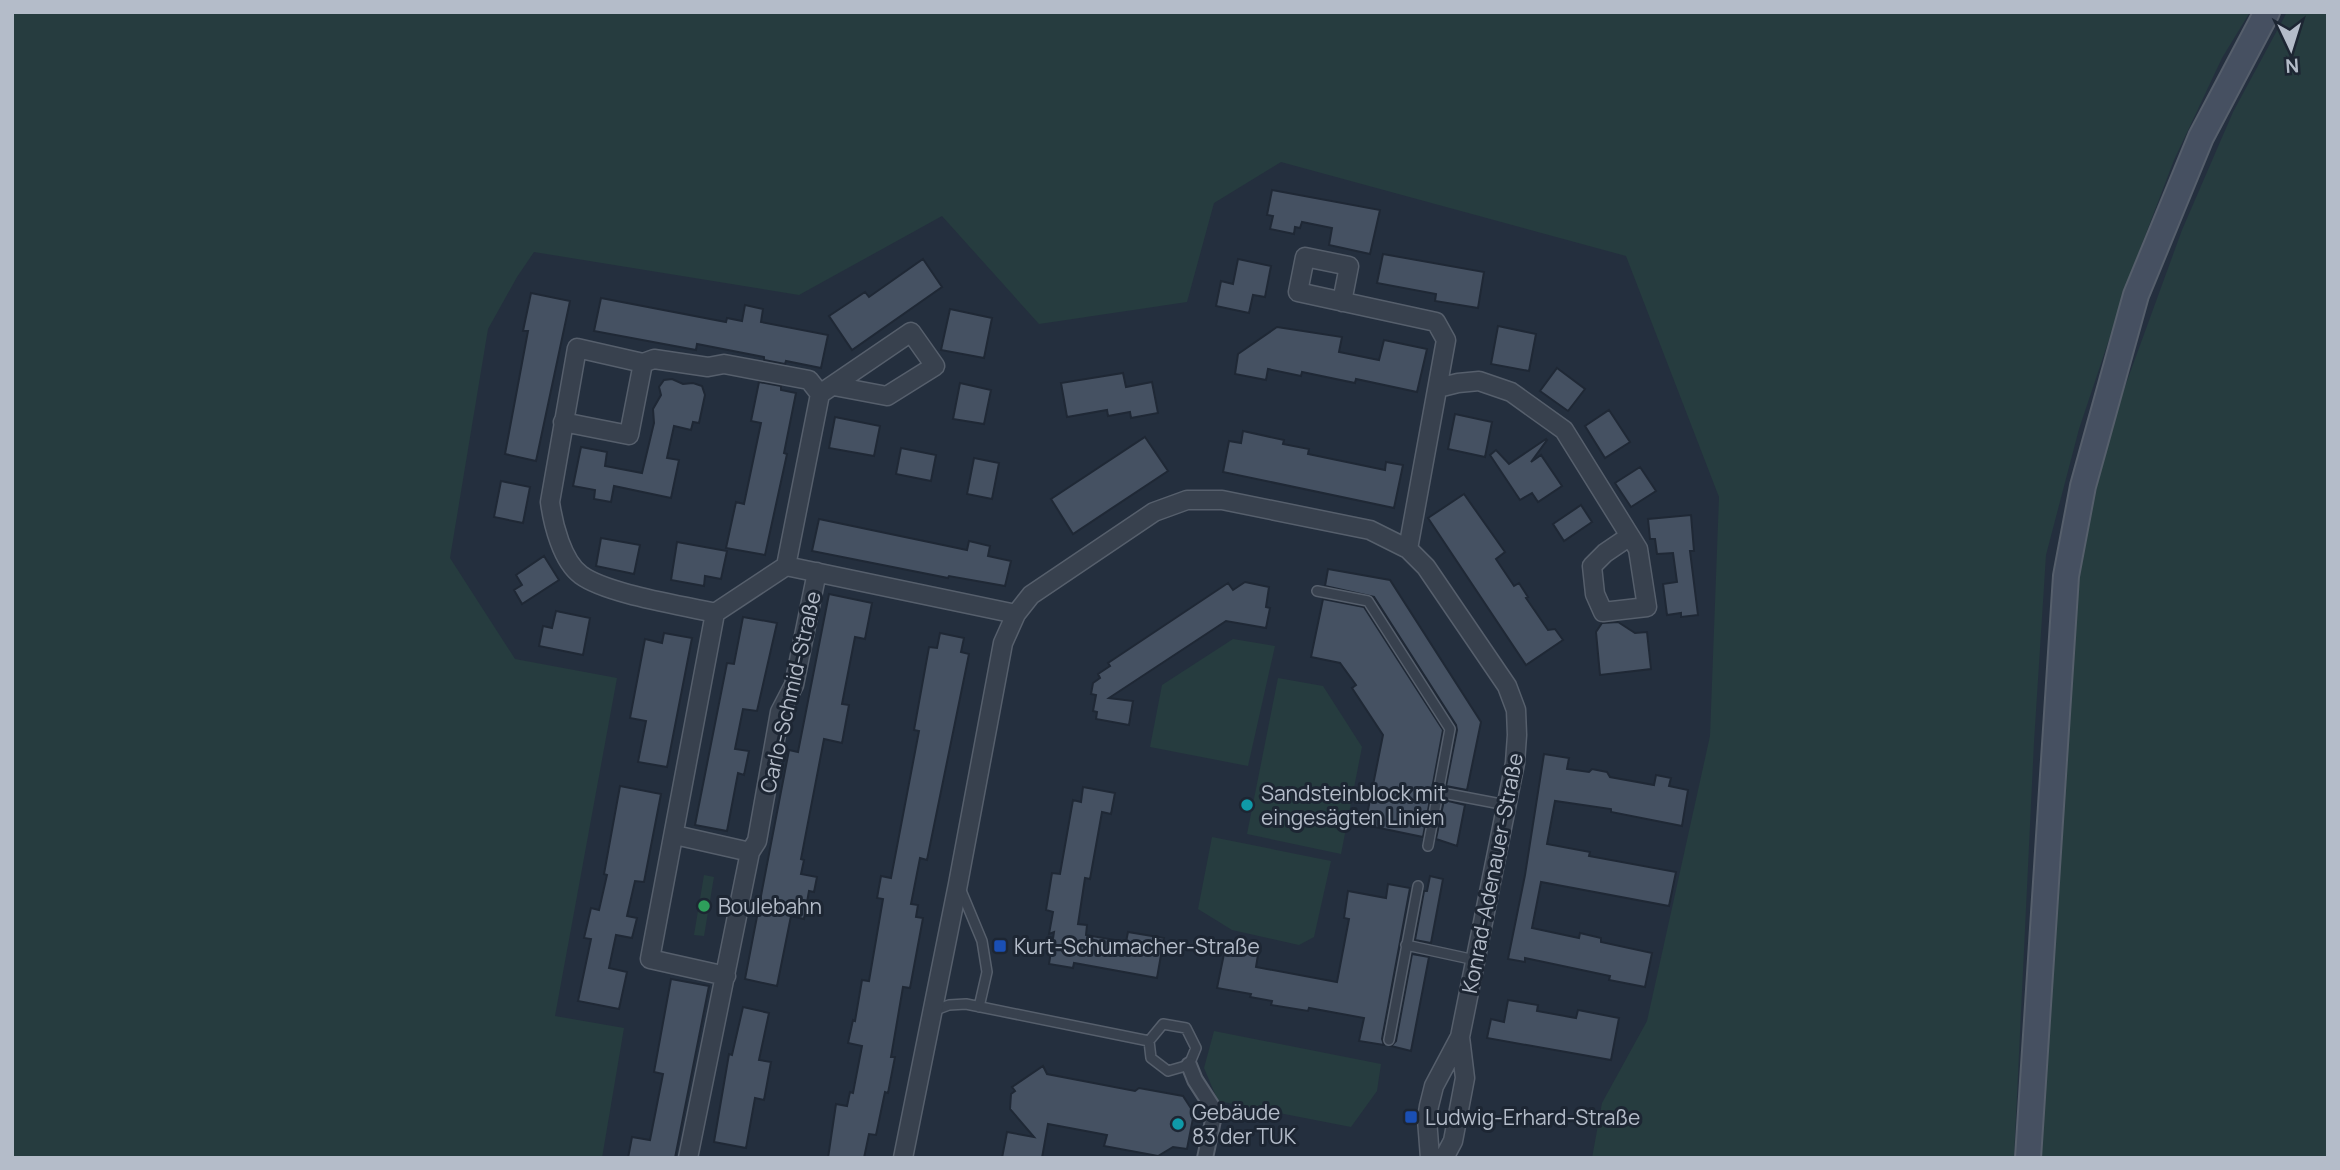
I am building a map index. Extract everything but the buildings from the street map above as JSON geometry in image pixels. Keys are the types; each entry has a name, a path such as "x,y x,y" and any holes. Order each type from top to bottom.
{"main road":[{"path":"2028,1158 2066,576 2083,486 2136,295 2201,136 2267,12"}],"street":[{"path":"1342,302 1436,322 1446,340 1408,549"},
{"path":"726,976 650,959 715,613 599,585 579,574 564,551 553,524 550,502 563,422 577,348 643,363 654,359 708,367 724,364 809,380 827,390 887,396 934,366 911,332 827,390"},
{"path":"563,422 629,435 643,363"},
{"path":"1438,388 1479,381 1511,392 1564,430 1630,536"},
{"name":"Carlo-Schmid-Straße","path":"715,613 786,566 827,390"},
{"name":"Konrad-Adenauer-Straße","path":"1016,614 1031,596 1154,512 1187,500 1222,500 1370,530 1408,549 1426,567 1507,686 1516,710 1517,735 1506,805 1460,1037 1434,1086 1429,1106 1427,1119 1430,1158"},
{"name":"Carlo-Schmid-Straße","path":"786,566 1016,614"},
{"name":"Carlo-Schmid-Straße","path":"688,1158 750,852 757,841 780,712 794,685 817,572"},
{"path":"903,1158 1003,643 1016,614"},
{"path":"675,835 750,852"},
{"name":"Konrad-Adenauer-Straße","path":"1444,1158 1453,1141 1465,1078 1460,1037"},
{"path":"1189,1065 1195,1080 1215,1111 1205,1158"}],"lane":[{"path":"1317,591 1368,601 1450,729 1428,846"},
{"path":"1438,792 1506,805"},
{"path":"958,884 984,951 987,972 979,1007"},
{"path":"1389,1040 1418,886"},
{"path":"1406,945 1475,960"},
{"path":"933,1011 949,1005 979,1007 1149,1041"},
{"path":"1163,1024 1186,1028 1196,1048 1189,1065 1168,1072 1151,1058 1149,1041 1163,1024"}],"green space":[{"path":"12,12 2250,12 2222,58 2174,160 2134,265 2079,429 2046,555 2014,1158 1592,1158 1602,1103 1647,1021 1710,736 1719,497 1626,256 1281,162 1214,203 1187,302 1039,324 942,216 799,295 534,252 488,329 450,558 515,659 617,678 555,1016 624,1028 602,1158 12,1158"},
{"path":"2287,12 2328,12 2328,1158 2041,1158 2067,680 2084,528 2123,392 2182,230 2233,112"},
{"path":"1233,639 1275,646 1248,766 1150,747 1162,685"},
{"path":"1278,678 1323,686 1362,747 1341,854 1247,834"},
{"path":"1212,837 1331,861 1314,937 1299,945 1232,930 1198,909"},
{"name":"Boulebahn","path":"704,875 714,877 704,936 694,935"},
{"path":"1214,1031 1381,1064 1377,1091 1351,1127 1218,1101 1204,1068"}],"place":[{"name":"Sandsteinblock mit eingesägten Linien","path":"1247,805"},
{"name":"Boulebahn","path":"704,906"},
{"name":"Kurt-Schumacher-Straße","path":"1000,946"},
{"name":"Ludwig-Erhard-Straße","path":"1411,1117"},
{"name":"Gebäude 83 der TUK","path":"1178,1124"}]}
